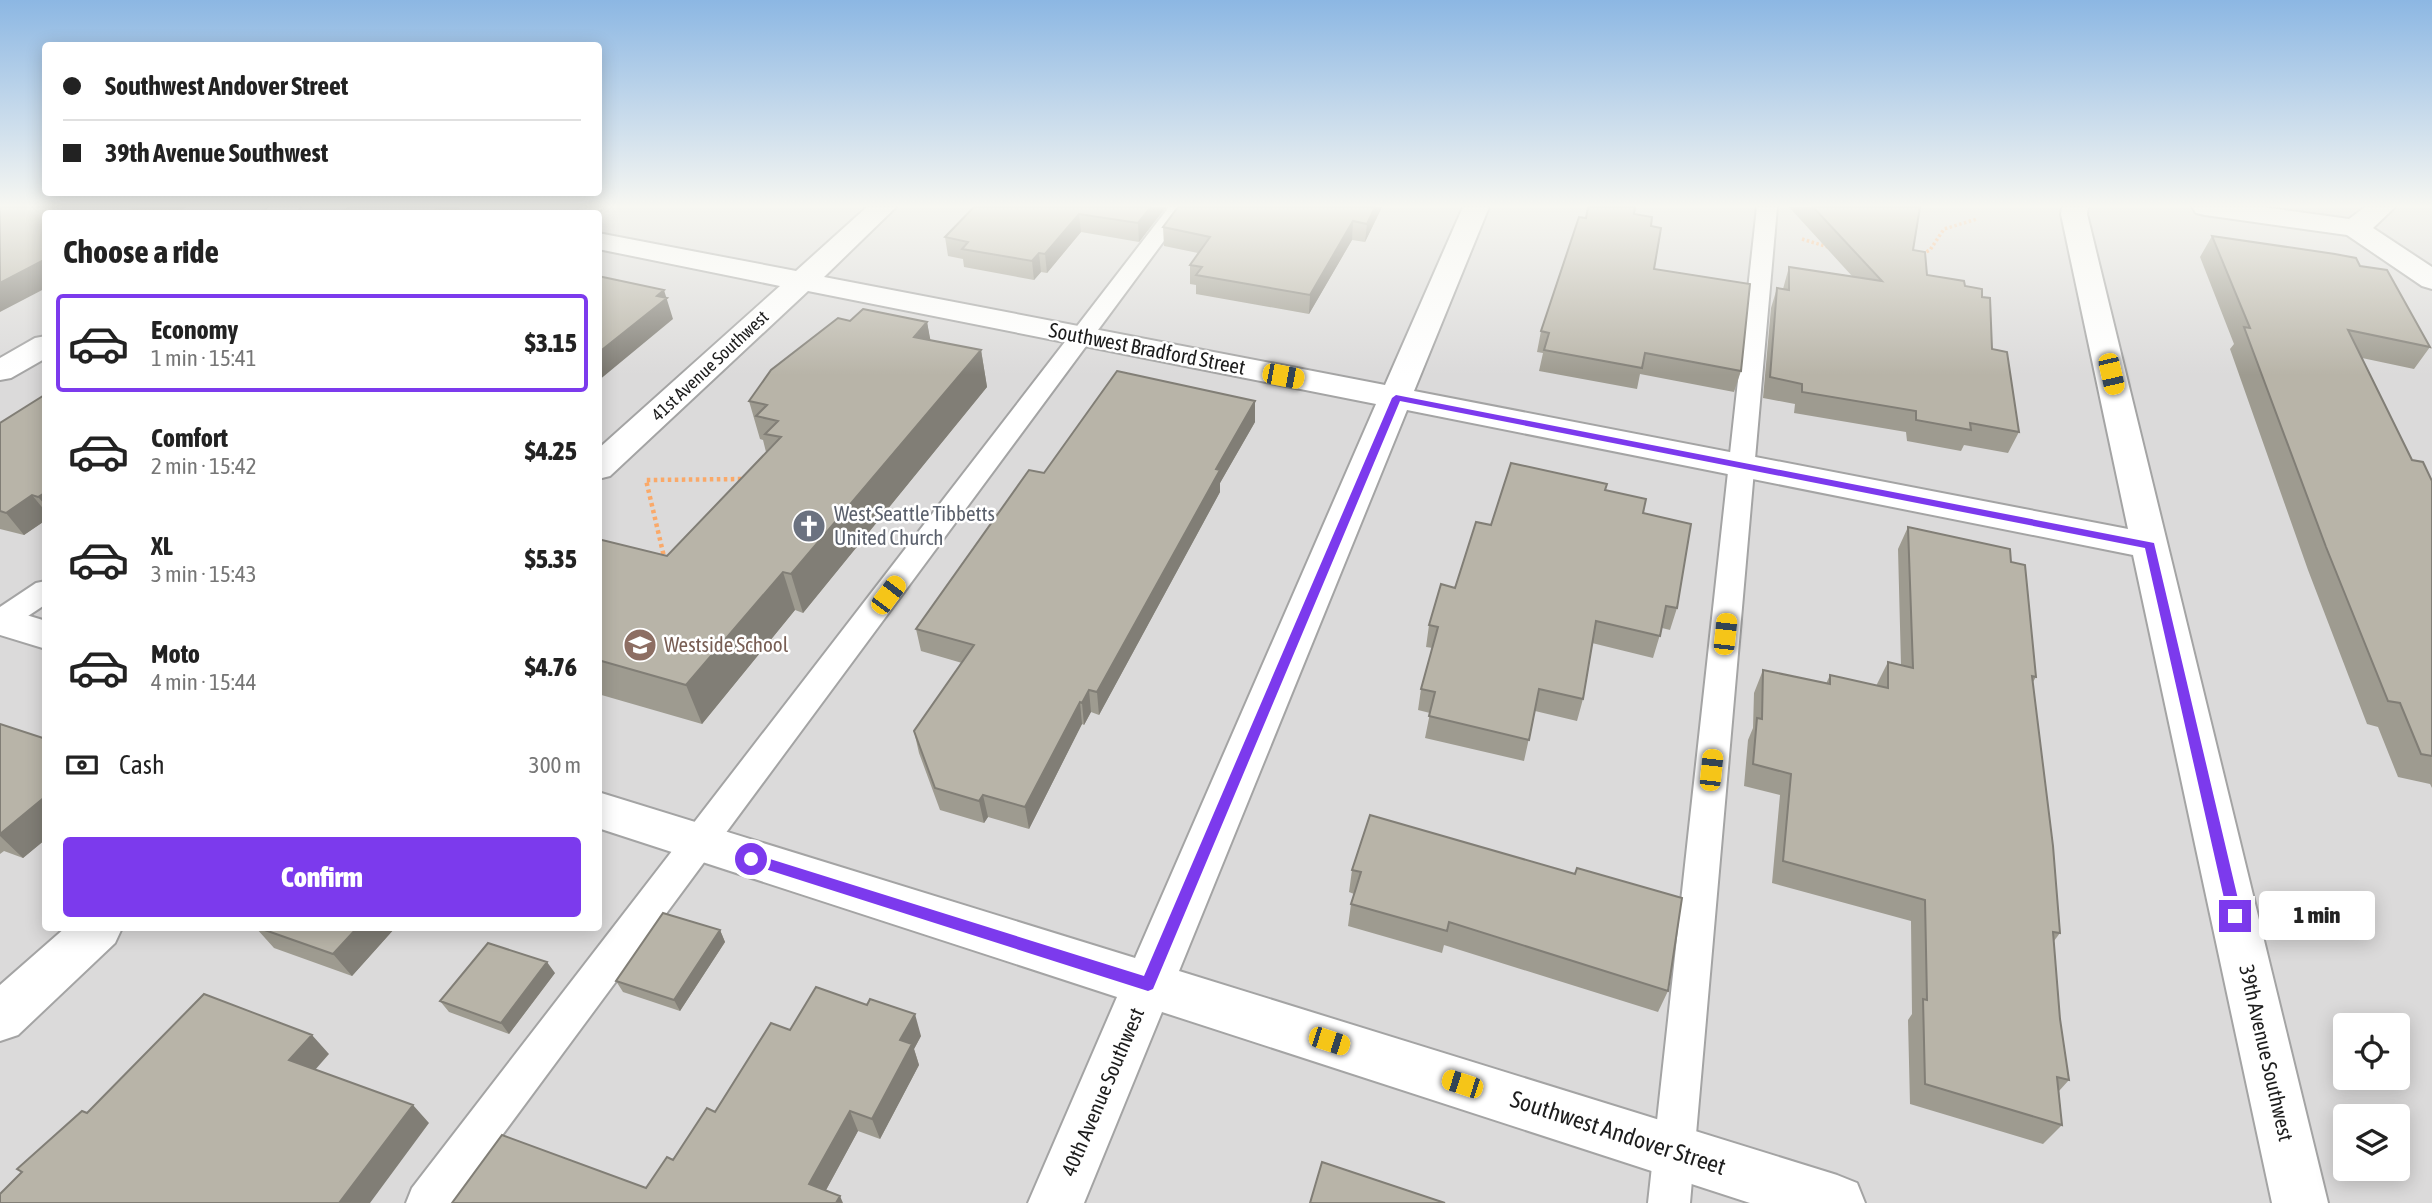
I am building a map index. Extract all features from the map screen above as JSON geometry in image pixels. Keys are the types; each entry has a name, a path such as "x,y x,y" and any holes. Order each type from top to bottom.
{"street":[{"name":"Southwest Bradford Street","path":"711,263 2150,546"},
{"name":"41st Avenue Southwest","path":"602,464 822,263"},
{"name":"40th Avenue Southwest","path":"1056,1203 1452,263"},
{"name":"39th Avenue Southwest","path":"2085,263 2300,1203"},
{"path":"2407,263 2432,280"},
{"path":"0,371 42,347"},
{"path":"0,621 42,634"},
{"name":"Southwest Andover Street","path":"602,811 1837,1203"},
{"path":"0,1018 95,931"}],"lane":[{"path":"427,1203 1138,263"},
{"path":"1669,1203 1761,263"},
{"path":"0,621 42,593"}],"path":[{"path":"658,570 666,562 646,480 757,478"}],"shaded area":[{"path":"0,263 42,263 42,931 602,931 602,263 2432,263 2432,1203 0,1203"}],"building":[{"path":"0,263 38,263 0,283"},
{"path":"1329,263 1310,295 1196,275 1202,267 1190,265"},
{"path":"1564,263 1655,263 1654,269 1750,284 1741,371 1645,353 1642,368 1544,350 1549,333 1541,331"},
{"path":"1865,263 1926,263 1927,275 1964,281 1965,286 1982,289 1982,297 1990,298 1992,349 2007,352 2019,432 1970,423 1971,430 1916,420 1916,411 1802,392 1802,384 1770,377 1777,288 1789,290 1789,267 1882,281"},
{"path":"2223,263 2359,263 2360,266 2387,270 2430,347 2348,330 2412,460 2423,462 2432,481 2432,756 2421,754 2400,703 2388,701 2326,547 2244,327 2250,328"},
{"path":"602,277 664,290 657,296 667,298 602,350"},
{"name":"West Seattle Tibbetts United Church","path":"863,309 927,322 914,337 981,350 791,574 783,572 686,685 602,661 602,540 667,556 781,437 765,434 778,421 756,416 767,405 749,401 771,370 838,318 850,321"},
{"path":"1117,371 1255,401 1216,469 1220,470 1097,692 1089,690 1082,703 1080,702 1025,807 983,795 979,801 935,788 914,731 974,645 916,629 1029,470 1044,473"},
{"path":"42,397 42,494 38,497 32,495 6,513 0,511 0,423"},
{"path":"1511,463 1607,484 1605,490 1646,499 1643,513 1691,524 1677,608 1666,606 1660,636 1596,621 1583,699 1539,689 1529,740 1429,716 1435,692 1421,689 1438,627 1429,625 1441,584 1455,588 1476,522 1491,525"},
{"path":"1908,527 2010,549 2011,562 2025,565 2036,677 2032,676 2053,846 2060,933 2053,932 2060,1019 2069,1080 2057,1077 2062,1125 1925,1084 1925,900 1783,861 1791,774 1753,764 1757,718 1762,719 1763,670 1830,684 1830,675 1888,688 1888,662 1913,668"},
{"path":"0,724 42,738 42,799 0,834"},
{"path":"1370,815 1575,874 1577,868 1682,898 1668,991 1449,922 1447,931 1351,904 1361,872 1352,870"},
{"path":"663,913 720,930 674,1000 616,981"},
{"path":"268,931 354,931 333,954"},
{"path":"488,943 547,962 501,1023 440,1001"},
{"path":"816,987 867,1005 870,999 915,1014 900,1040 912,1044 872,1119 850,1111 809,1184 840,1196 836,1203 452,1203 502,1135 646,1188 667,1157 673,1160 707,1108 715,1112 771,1023 790,1030"},
{"path":"204,994 312,1035 289,1060 413,1105 339,1203 0,1203 0,1194 22,1172 17,1169 82,1111 87,1113"},
{"path":"1322,1162 1445,1203 1310,1203"}],"place":[{"name":"West Seattle Tibbetts United Church","path":"809,526"},
{"name":"Westside School","path":"640,645"}],"route":[{"path":"751,859 1148,984 1396,398 2150,546 2235,916"}]}
